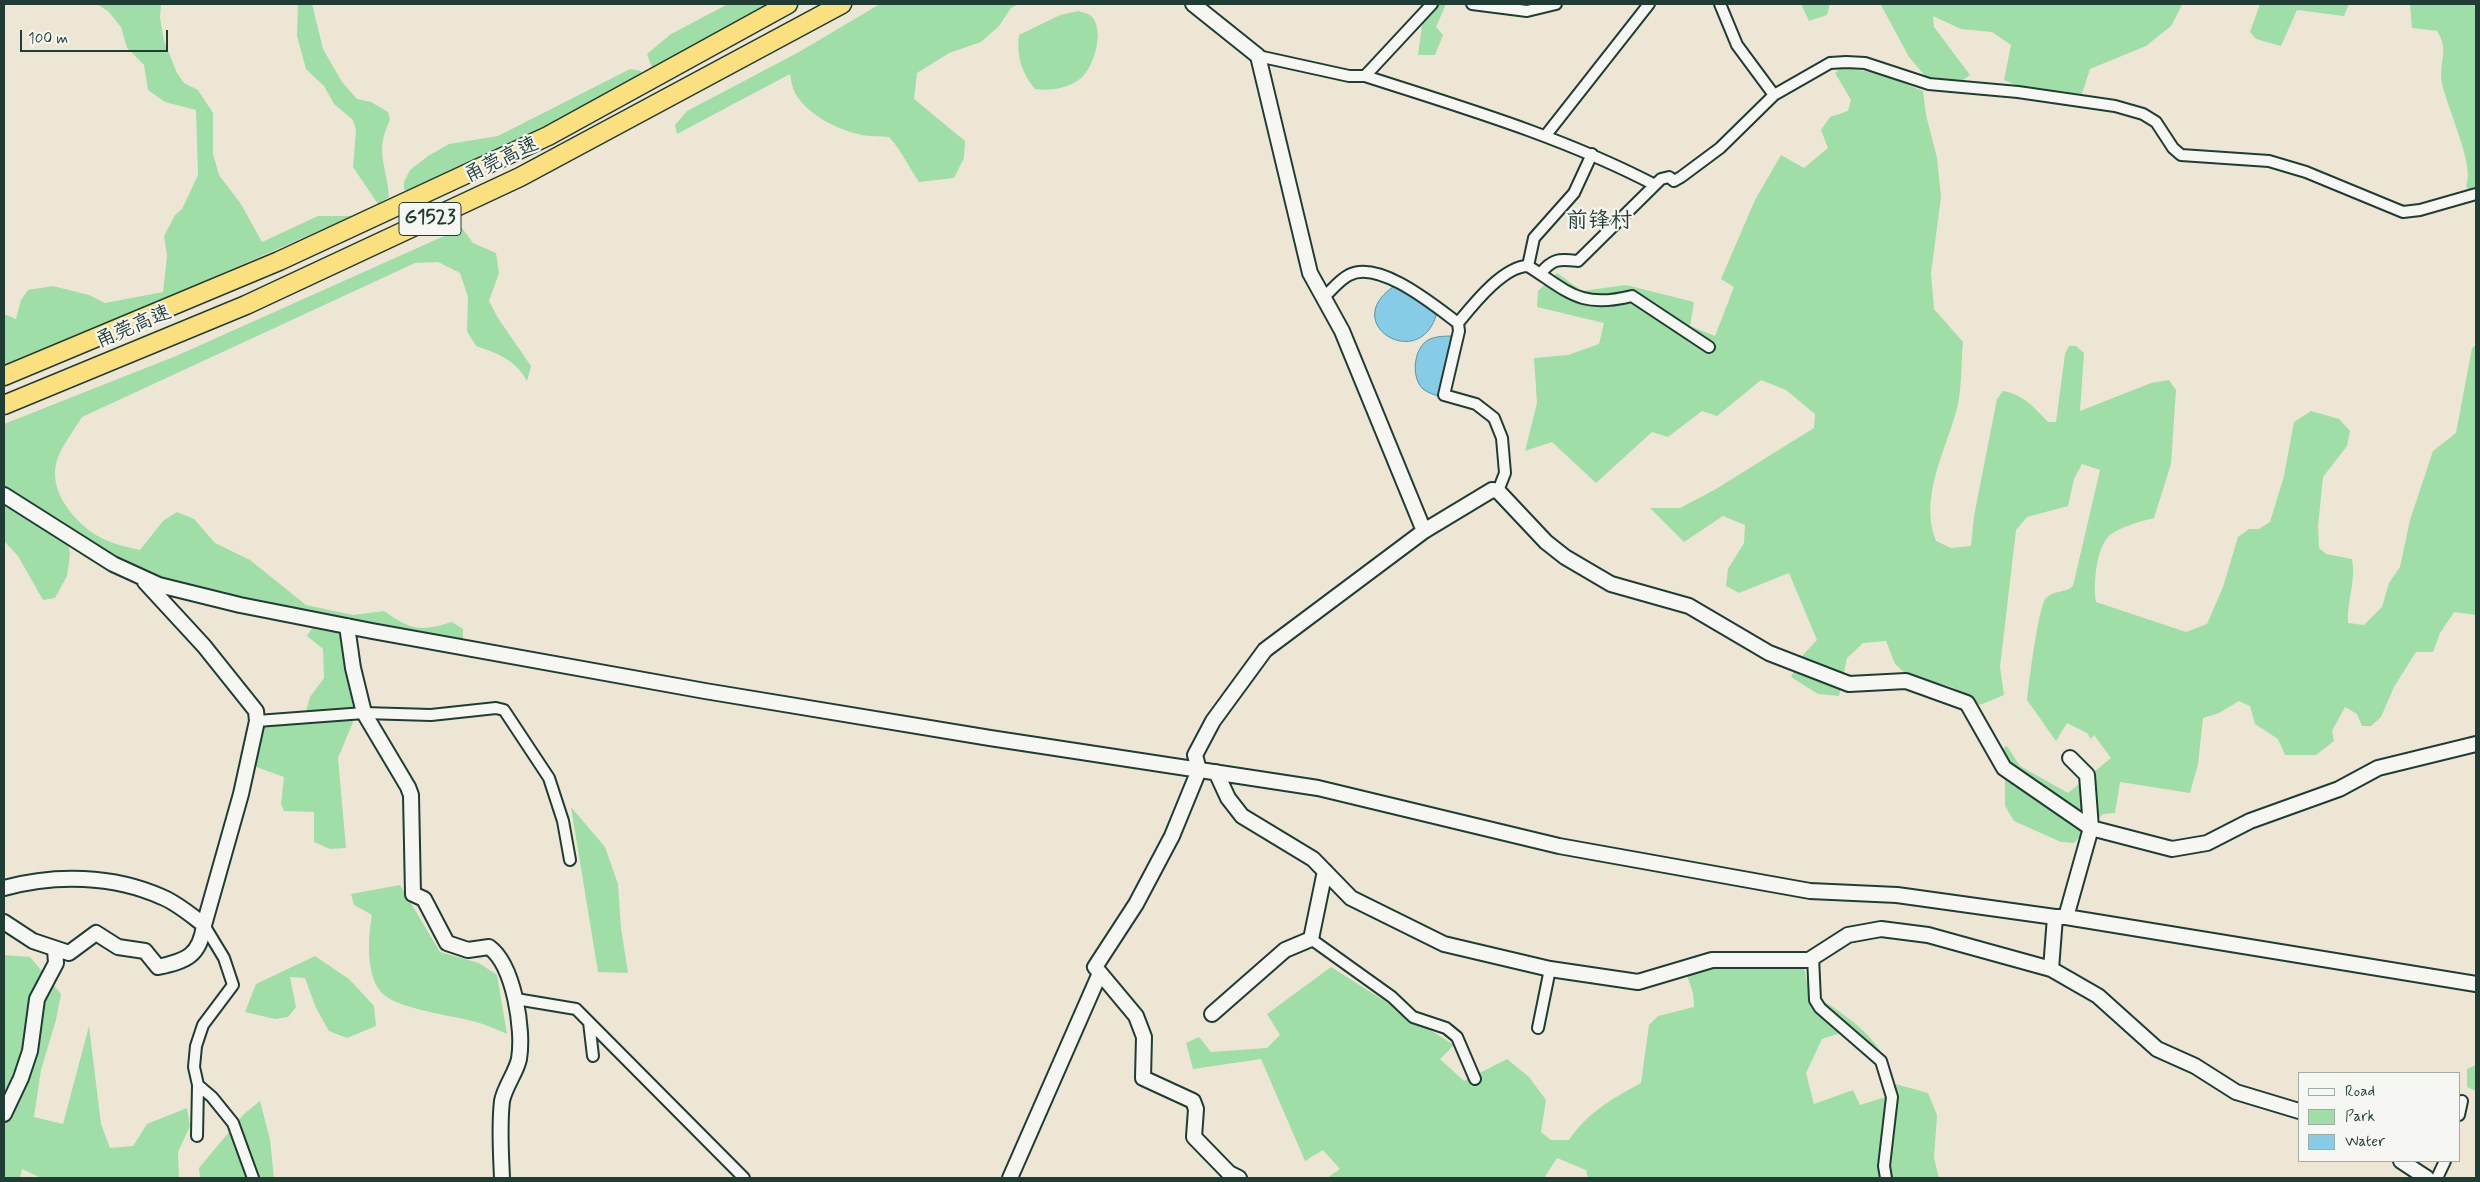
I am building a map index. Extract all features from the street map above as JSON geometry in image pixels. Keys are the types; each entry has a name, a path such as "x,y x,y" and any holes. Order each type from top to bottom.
{"highway":[{"name":"甬莞高速","path":"4,376 279,261 548,136 788,4"},
{"name":"甬莞高速","path":"4,405 246,305 520,177 842,4"}],"street":[{"path":"1192,4 1258,56 1348,76 1365,76 1546,135 1592,154 1655,185"},
{"path":"1365,76 1432,4"},
{"path":"1472,4 1527,11 1556,4"},
{"path":"1546,135 1649,4"},
{"path":"1720,4 1737,45 1774,95"},
{"path":"1258,56 1310,274 1342,331 1424,531"},
{"path":"1540,274 1548,264 1560,259 1578,261 1655,185 1669,177 1674,180 1720,148 1774,95 1830,63 1865,63 1929,84 2018,92 2115,106 2143,114 2156,122 2173,148 2181,154 2269,161 2306,172 2403,212 2420,210 2476,194"},
{"path":"1528,266 1534,238 1574,193 1592,154"},
{"path":"1458,324 1479,298 1502,278 1516,268 1528,266 1562,290 1578,298 1601,301 1632,296 1709,347"},
{"path":"1323,298 1348,275 1357,272 1371,273 1411,289 1458,324 1459,330 1444,395 1476,404 1494,418 1502,438 1505,473 1498,491"},
{"path":"1239,1178 1229,1173 1194,1137 1196,1109 1193,1101 1143,1078 1144,1037 1136,1016 1095,967 1136,904 1172,836 1199,770 1195,755 1213,721 1266,650 1424,531 1492,490 1498,491 1546,542 1611,584 1689,606 1769,653 1849,684 1906,681 1967,703 2004,768 2091,828 2172,849 2207,843 2250,820 2340,790 2378,768 2476,744"},
{"path":"4,495 113,564 159,585 240,605 706,691 990,738 1318,788 1559,846 1810,891 1897,895 2060,917 2476,984"},
{"path":"4,922 34,941 55,950 69,953 96,933 118,947 145,951 158,967 178,963 194,953 202,938 241,794 257,721 256,711 204,646 142,577"},
{"path":"347,626 352,668 364,712 411,795 413,894 424,899 447,943 468,950 489,948 497,953 516,999 520,1049 518,1061 506,1086 502,1102 500,1137 502,1178"},
{"path":"257,721 364,712 431,715 496,708 504,710 549,778 563,821 570,860"},
{"path":"2051,969 2060,917 2091,828 2087,775 2070,758"},
{"path":"1216,772 1228,798 1242,816 1312,859 1351,898 1444,944 1550,969 1638,982 1712,960 1809,960 1848,935 1880,930 1928,935 2051,969 2098,996 2157,1049 2195,1066 2236,1092 2298,1112"},
{"path":"1310,939 1325,871"},
{"path":"4,888 57,879 96,879 114,882 163,897 204,925 224,958 233,984 203,1025 196,1046 194,1067 198,1085 197,1136"},
{"path":"1212,1014 1285,950 1310,939"},
{"path":"1310,939 1392,997 1413,1017 1446,1028 1457,1037 1475,1079"},
{"path":"4,1114 21,1078 30,1051 37,999 56,963 55,950"},
{"path":"1813,957 1815,1000 1820,1008 1881,1061 1892,1097 1884,1166 1886,1178"},
{"path":"1538,1028 1550,969"},
{"path":"1010,1178 1100,973"},
{"path":"516,999 576,1009 744,1178"},
{"path":"589,1022 593,1056"},
{"path":"198,1085 212,1097 233,1123 253,1178"},
{"path":"2460,1110 2462,1101"},
{"path":"2402,1162 2418,1176"},
{"path":"2437,1178 2445,1162"}],"green space":[{"path":"97,4 161,4 160,18 164,41 177,73 184,83 198,90 213,113 213,154 219,175 241,204 262,242 318,216 353,216 65,342 4,366 4,314 16,319 21,300 28,290 53,286 89,295 105,303 163,292 167,256 164,236 175,215 182,209 198,175 196,110 165,102 148,90 144,65 127,48 121,27 109,12"},
{"path":"298,4 312,4 323,49 342,82 357,99 371,102 388,112 390,120 385,131 382,150 389,197 378,204 353,167 356,130 353,120 334,104 324,86 306,69 297,36"},
{"path":"728,4 770,4 652,68 647,54 671,34"},
{"path":"880,4 1018,4 1011,8 999,26 981,42 949,53 917,73 914,99 965,141 964,158 954,178 919,182 889,137 849,132 822,119 800,100 794,91 790,74 677,134 675,125 687,111 799,52"},
{"path":"1425,4 1446,4 1436,27 1443,35 1435,55 1418,55"},
{"path":"1801,4 1830,4 1827,15 1809,21"},
{"path":"1878,4 2182,5 2171,26 2146,46 2090,69 2082,94 2016,85 2004,80 2011,45 1992,32 1961,29 1933,16 1934,27 1970,75 1963,80 1926,77 1909,57 1881,5"},
{"path":"2260,4 2349,4 2344,16 2297,10 2281,46 2256,39 2250,32"},
{"path":"2410,4 2476,4 2476,203 2466,186 2468,177 2464,151 2442,83 2443,45 2441,38 2437,31 2412,28"},
{"path":"1078,11 1090,15 1095,21 1098,39 1093,60 1083,76 1067,86 1046,90 1035,89 1023,71 1018,50 1019,35 1060,15"},
{"path":"1842,67 1881,74 1923,91 1926,115 1937,158 1941,197 1931,273 1934,309 1963,342 1958,404 1936,472 1930,507 1931,524 1936,541 1951,548 1971,546 1974,516 1997,399 2003,391 2017,395 2028,402 2048,422 2056,422 2065,354 2069,346 2076,346 2084,353 2080,411 2151,383 2169,380 2176,390 2171,464 2154,518 2120,529 2110,535 2105,541 2101,548 2097,567 2096,602 2186,632 2207,624 2223,587 2238,537 2249,529 2259,529 2270,522 2284,476 2294,422 2311,411 2339,419 2350,431 2347,446 2323,477 2318,526 2319,548 2326,554 2352,559 2353,575 2348,623 2364,625 2382,607 2389,583 2400,567 2410,520 2433,451 2456,433 2472,348 2476,345 2476,615 2454,612 2440,633 2433,652 2416,652 2394,687 2381,717 2371,726 2362,726 2357,714 2345,707 2332,731 2334,741 2316,755 2285,755 2278,739 2255,724 2250,706 2239,701 2219,713 2203,718 2198,764 2190,793 2120,782 2115,813 2103,814 2074,843 2061,842 2014,821 2005,806 2005,763 2000,750 2007,746 2020,766 2068,793 2111,758 2094,735 2091,739 2087,733 2067,723 2056,741 2027,700 2034,646 2043,604 2049,595 2067,590 2073,586 2100,470 2082,464 2074,479 2068,506 2027,517 2016,530 2000,667 2004,695 1980,705 1952,687 1906,674 1895,664 1886,641 1863,643 1847,658 1839,696 1818,694 1791,677 1801,657 1817,640 1789,573 1739,593 1726,586 1728,569 1744,543 1745,525 1723,516 1684,542 1650,508 1680,508 1716,489 1814,428 1815,414 1786,390 1761,380 1717,416 1702,411 1668,437 1652,432 1596,483 1552,442 1525,451 1537,403 1534,358 1568,355 1599,344 1604,323 1537,307 1538,291 1557,273 1582,291 1626,285 1694,302 1690,326 1715,336 1734,287 1721,279 1755,200 1781,155 1804,168 1828,148 1821,130 1830,117 1848,111 1851,100 1835,73"},
{"path":"630,69 641,71 641,74 519,140 408,192 404,189 404,182 410,170 428,156 449,144 498,136"},
{"path":"462,228 473,243 496,253 499,273 489,301 498,318 531,366 527,381 523,374 505,358 476,346 467,331 468,297 460,273 438,262 415,263 82,417 58,457 55,478 57,489 67,508 90,531 107,541 140,550 163,521 177,512 194,519 215,543 250,560 306,605 353,615 384,611 409,625 424,628 452,622 463,629 463,640 309,614 187,585 130,566 65,528 70,554 67,576 55,598 43,600 18,556 4,541 4,424 176,356"},
{"path":"313,627 341,632 354,684 353,722 338,758 346,848 330,849 314,842 314,812 284,811 281,804 284,777 251,765 264,725 303,722 310,697 324,678 323,649 307,636"},
{"path":"571,807 605,847 618,884 621,928 628,973 598,972"},
{"path":"400,885 440,952 479,963 497,975 507,1034 476,1022 402,1004 384,995 378,988 369,957 372,915 354,905 351,894"},
{"path":"4,955 30,957 61,994 56,1020 41,1070 34,1117 63,1124 89,1026 101,1124 110,1148 133,1146 147,1124 187,1108 190,1126 178,1152 179,1178 41,1178 22,1169 20,1178 4,1178"},
{"path":"315,956 349,979 374,1006 376,1026 347,1038 329,1031 316,1008 305,978 290,977 296,1007 288,1017 275,1019 245,1012 256,984"},
{"path":"1781,964 1804,968 1809,992 1860,1028 1869,1036 1884,1056 1841,1033 1822,1039 1806,1073 1814,1104 1853,1090 1860,1105 1895,1094 1892,1083 1928,1093 1937,1115 1934,1158 1939,1178 1588,1178 1586,1170 1557,1158 1544,1178 1327,1178 1340,1169 1323,1150 1305,1161 1261,1059 1193,1069 1186,1043 1199,1037 1211,1052 1267,1048 1280,1035 1267,1014 1331,967 1454,1045 1440,1059 1464,1081 1507,1059 1529,1077 1546,1100 1541,1132 1551,1140 1569,1140 1592,1114 1641,1083 1649,1025 1658,1016 1694,1007 1693,993 1687,975 1705,966"},
{"path":"2476,1065 2476,1091 2467,1087 2467,1069"},
{"path":"260,1101 270,1140 274,1178 200,1178 199,1168 244,1114"}],"water":[{"path":"1396,285 1437,312 1428,330 1416,340 1401,341 1388,336 1378,327 1375,314 1380,300"},
{"path":"1454,336 1441,397 1423,389 1419,384 1415,364 1419,350 1428,340 1437,337"}],"district":[{"name":"前锋村","path":"1599,222"}]}
